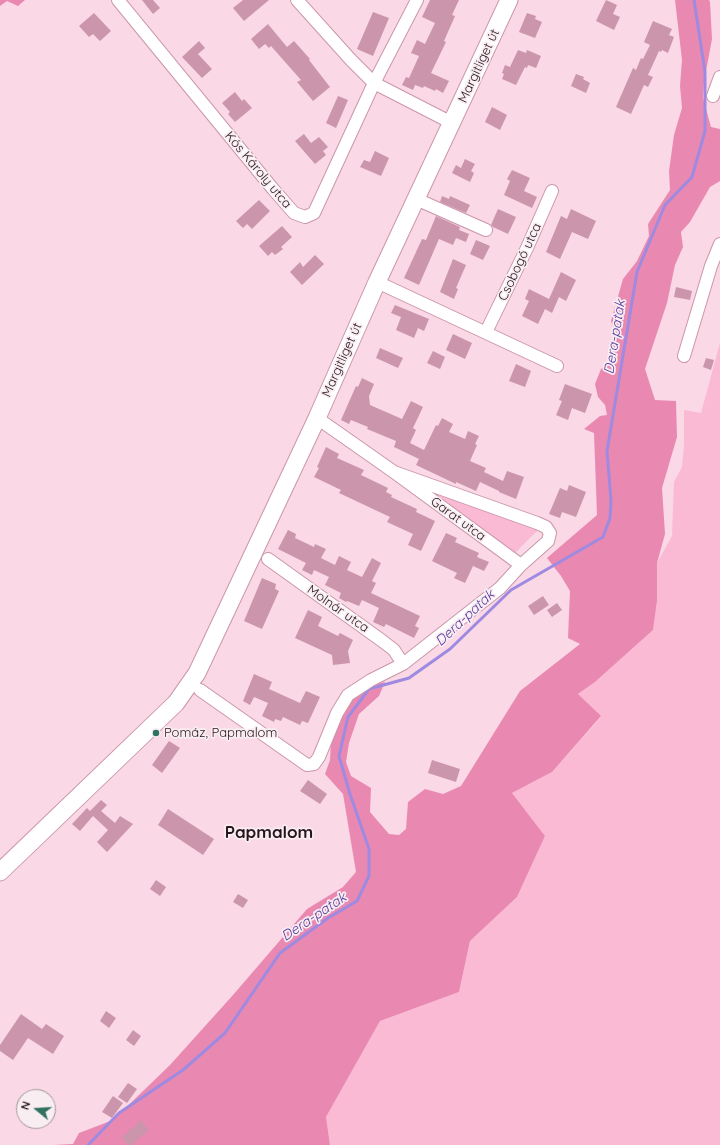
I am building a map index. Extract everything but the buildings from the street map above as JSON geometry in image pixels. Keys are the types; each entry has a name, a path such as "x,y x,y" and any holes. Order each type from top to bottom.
{"main road":[{"name":"Margitliget út","path":"0,872 165,714 190,685 207,655 377,282 509,0"}],"street":[{"name":"Kós Károly utca","path":"118,0 277,194 294,213 305,217 314,213 374,83 417,0"},
{"path":"297,0 351,60 374,83 452,123"},
{"path":"713,96 720,77"},
{"name":"Csobogó utca","path":"486,332 527,248 552,191"},
{"path":"416,199 486,230"},
{"path":"684,356 711,266 720,244"},
{"path":"377,282 558,366"},
{"name":"Garat utca","path":"316,418 394,472 521,566 548,541 550,533 546,528 537,523 394,472"},
{"name":"Molnár utca","path":"268,559 394,650 403,664"},
{"path":"200,690 307,764 314,764 319,757 336,713 348,696 371,680 403,664 500,588 521,566"}],"shaded area":[{"path":"0,0 25,0 18,6 7,1 0,6"},
{"path":"675,0 709,0 710,2 712,39 704,82 703,98 711,127 720,129 720,181 710,187 690,222 681,232 683,247 675,265 667,303 645,369 655,400 676,401 677,437 662,488 665,534 657,563 657,601 653,630 595,682 578,694 601,716 552,772 512,793 545,836 517,897 470,941 459,992 380,1021 326,1117 330,1145 53,1145 73,1144 79,1133 113,1120 170,1065 307,909 343,887 356,872 343,794 325,774 330,760 331,741 353,696 370,685 385,682 379,696 359,714 349,743 346,762 351,776 371,788 370,812 389,834 399,835 406,829 408,802 425,789 443,794 461,786 520,691 580,644 568,638 570,591 547,558 597,515 594,433 584,429 600,416 607,415 605,405 598,397 595,384 601,369 613,360 609,344 617,335 611,321 623,279 637,261 649,236 648,224 670,190 669,171 674,135 682,108 680,86 682,60"},
{"path":"720,343 720,1145 330,1145 326,1117 380,1021 459,992 470,941 517,897 545,836 512,793 552,772 601,717 578,694 595,682 653,630 657,601 657,563 672,536 674,482 682,467 684,445 684,410 701,413"},
{"path":"420,485 535,527 537,531 515,553"}],"waterway":[{"name":"Dera-patak","path":"88,1145 119,1113 183,1070 225,1033 280,953 328,918 357,901 369,876 369,849 339,756 348,717 369,689 409,678 450,649 511,590 603,537 610,518 611,501 607,451 637,272 665,205 692,177 705,131 705,72 694,0"}],"place":[{"name":"Pomáz, Papmalom","path":"156,733"}],"district":[{"name":"Papmalom","path":"269,833"}]}
